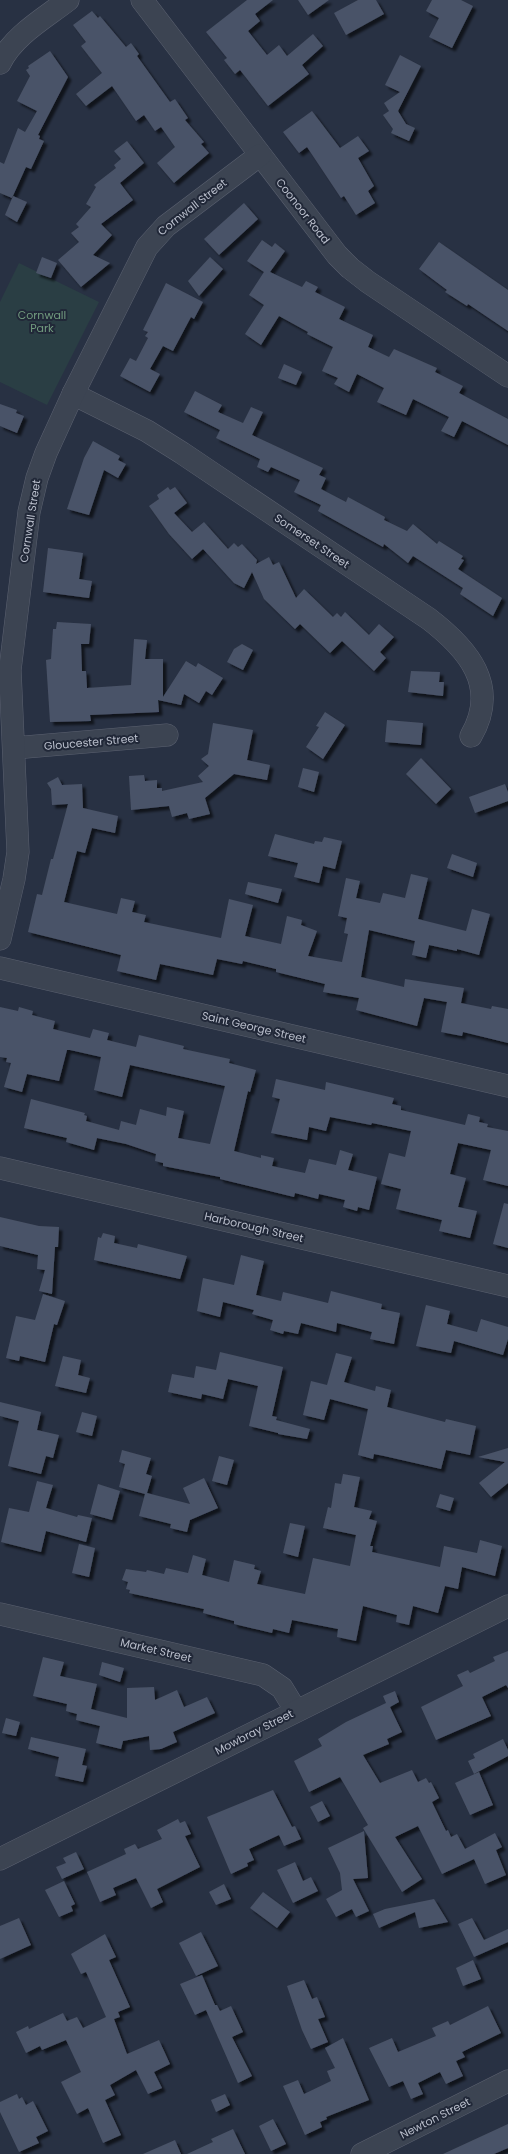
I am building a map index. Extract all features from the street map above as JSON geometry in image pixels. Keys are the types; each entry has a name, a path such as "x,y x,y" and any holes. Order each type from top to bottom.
{"street":[{"path":"0,63 12,45 22,35 68,0"},
{"name":"Coonoor Road","path":"142,0 318,232 350,268 508,376"},
{"name":"Cornwall Street","path":"0,939 14,879 18,852 10,670 29,512 37,478 46,453 73,394 144,253 154,237 260,155"},
{"name":"Somerset Street","path":"73,394 147,431 429,619 449,635 469,659 481,687 483,709 479,723 471,736"},
{"name":"Gloucester Street","path":"14,748 167,735"},
{"name":"Saint George Street","path":"0,968 508,1086"},
{"name":"Harborough Street","path":"0,1168 508,1286"},
{"name":"Mowbray Street","path":"0,1859 508,1606"},
{"name":"Market Street","path":"0,1614 263,1675 282,1688 296,1711"},
{"name":"Newton Street","path":"362,2154 508,2081"}],"green space":[{"name":"Cornwall Park","path":"19,263 99,302 47,405 0,382 0,302"}],"building":[{"path":"247,0 273,0 255,14 260,21 248,31 267,55 279,45 287,56 313,34 323,46 302,65 309,74 268,106 240,70 235,74 224,60 227,58 206,32"},
{"path":"298,0 329,0 308,15"},
{"path":"358,0 376,0 384,14 346,35 334,13"},
{"path":"432,0 461,0 473,6 452,48 429,37 439,18 426,11"},
{"path":"92,11 98,18 100,16 126,47 131,43 139,54 137,56 170,102 175,99 188,118 185,120 204,142 201,144 209,153 174,183 157,163 175,147 161,127 155,131 144,115 136,121 112,86 86,106 76,94 102,73 81,46 86,42 73,25"},
{"path":"50,51 68,77 38,135 40,136 39,139 44,141 31,169 26,167 12,198 0,193 0,162 4,164 18,128 25,132 37,111 17,101 30,76 26,70 29,68 28,66"},
{"path":"400,55 421,66 398,111 406,124 415,128 409,141 391,133 393,129 383,115 389,111 384,103 400,92 385,85"},
{"path":"312,111 340,148 358,136 369,151 358,158 374,186 368,191 375,203 356,215 344,196 341,198 307,147 299,153 283,132"},
{"path":"127,141 144,163 120,183 133,200 101,224 112,235 93,255 110,263 81,287 58,260 79,242 71,233 79,227 76,224 91,207 86,204 96,187 94,185 116,168 114,165 121,159 114,151"},
{"path":"13,196 27,202 17,222 5,215"},
{"path":"244,203 258,219 219,255 204,239"},
{"path":"262,240 272,247 275,243 285,251 270,272 302,287 306,281 318,287 315,292 345,307 339,319 373,335 368,347 389,357 394,349 437,368 435,372 463,386 459,393 508,419 508,445 462,421 454,437 441,431 449,417 413,399 406,415 377,402 384,388 357,374 349,392 334,384 338,378 322,371 333,347 307,334 308,332 279,316 261,345 245,334 264,305 249,295 264,272 247,261"},
{"path":"439,242 508,290 508,331 468,304 467,306 445,292 447,290 419,269"},
{"path":"42,257 57,263 51,278 36,273"},
{"path":"210,257 223,269 199,296 188,281"},
{"path":"166,283 203,302 194,319 191,317 173,351 163,346 150,369 160,374 150,392 120,376 130,358 136,361 148,338 145,336 148,332 143,330"},
{"path":"284,364 302,372 296,385 278,378"},
{"path":"195,391 222,405 218,412 243,423 251,407 263,412 252,435 323,468 319,475 326,478 321,489 346,502 348,497 385,517 384,520 407,531 413,524 437,544 439,541 463,556 461,559 464,560 458,569 502,598 493,616 460,594 463,588 413,556 408,563 384,544 383,547 318,511 321,505 294,492 300,480 271,467 268,472 257,467 260,459 216,438 220,430 184,412"},
{"path":"0,404 17,410 16,413 24,416 17,433 0,426"},
{"path":"93,441 120,456 118,460 126,464 118,478 104,470 89,515 67,509 84,458"},
{"path":"168,487 170,490 175,487 187,503 174,513 192,532 204,522 228,549 234,543 238,547 242,544 257,560 256,564 269,557 273,565 279,562 296,598 304,589 333,617 337,613 341,617 345,612 369,635 379,624 394,637 380,652 386,658 374,671 342,641 330,653 300,624 295,629 264,599 252,572 244,588 234,583 203,549 192,559 169,534 149,506 159,499 157,495"},
{"path":"48,548 83,553 79,579 92,581 89,598 43,592"},
{"path":"57,622 91,624 89,644 81,644 82,671 86,671 87,688 131,685 134,639 147,640 145,659 163,659 163,697 186,661 196,667 198,663 223,678 212,695 206,691 199,703 184,694 181,705 158,700 159,712 90,715 91,721 50,722 46,660 51,659 53,629 56,629"},
{"path":"242,644 253,650 243,670 227,662 234,649"},
{"path":"411,671 440,672 439,682 444,682 443,696 408,692"},
{"path":"325,712 345,725 323,759 306,747 319,727 316,726"},
{"path":"387,720 423,723 421,745 385,742"},
{"path":"213,723 253,730 247,760 270,765 267,780 234,774 205,798 210,814 189,819 187,813 172,817 169,806 131,810 129,776 144,775 145,781 157,780 157,788 162,788 162,791 203,782 198,776 209,766 201,759 208,754"},
{"path":"421,758 451,789 436,804 406,774"},
{"path":"303,768 319,772 314,792 298,787"},
{"path":"58,777 62,785 82,784 83,808 118,816 115,833 92,828 85,853 77,851 64,902 117,914 121,898 135,901 132,912 146,915 144,922 221,938 229,899 253,905 245,936 281,944 287,916 302,920 301,925 317,931 308,956 342,962 348,934 344,933 347,918 338,916 346,878 360,881 356,898 380,903 383,893 405,898 411,874 428,878 418,919 466,931 472,909 490,914 479,955 457,949 457,951 429,945 426,958 412,955 415,941 369,930 361,977 404,987 405,979 464,988 461,1003 491,1009 492,1006 508,1009 508,1043 463,1032 462,1036 441,1032 447,1002 424,998 417,1026 356,1010 359,998 323,992 325,984 276,972 276,969 243,961 242,964 217,959 213,975 160,964 156,980 117,971 121,955 28,932 37,894 42,895 51,859 53,859 68,804 52,805 51,789 47,783"},
{"path":"505,784 508,792 508,801 475,813 469,797"},
{"path":"275,834 314,844 315,841 322,842 324,837 342,841 335,869 323,866 319,883 294,877 298,863 268,856"},
{"path":"452,854 477,863 473,877 447,868"},
{"path":"248,882 282,889 278,903 245,894"},
{"path":"0,1007 18,1011 19,1007 33,1011 32,1015 55,1021 53,1029 90,1038 93,1029 109,1033 107,1040 136,1047 139,1035 184,1046 183,1049 230,1059 229,1063 256,1070 250,1092 248,1091 234,1151 261,1158 261,1155 274,1158 272,1166 305,1173 309,1159 336,1165 340,1150 353,1154 348,1170 377,1177 369,1210 358,1207 357,1211 343,1207 345,1200 319,1194 318,1199 295,1193 294,1197 220,1179 220,1177 163,1166 163,1163 155,1161 156,1154 126,1144 97,1138 94,1150 66,1142 67,1138 24,1128 31,1099 85,1113 84,1115 87,1116 86,1121 119,1130 121,1121 136,1125 140,1109 166,1116 167,1107 184,1111 178,1138 210,1144 225,1086 130,1065 122,1097 94,1090 101,1057 67,1050 59,1081 27,1074 22,1092 4,1087 11,1063 6,1062 7,1058 0,1057"},
{"path":"276,1079 325,1090 326,1082 394,1098 392,1104 401,1106 401,1110 465,1125 468,1114 480,1117 479,1122 488,1124 487,1127 508,1131 508,1186 483,1180 491,1150 458,1143 450,1174 466,1178 458,1207 477,1211 470,1238 439,1231 442,1220 396,1209 401,1189 381,1184 389,1153 405,1157 411,1131 372,1123 371,1125 330,1117 326,1131 309,1127 307,1140 271,1133 280,1099 272,1097"},
{"path":"504,1203 508,1204 508,1248 493,1244"},
{"path":"0,1217 39,1226 59,1227 58,1247 55,1247 52,1294 39,1291 45,1270 37,1269 38,1255 0,1246"},
{"path":"103,1233 115,1236 114,1243 137,1248 138,1244 187,1256 180,1279 94,1260 98,1237 101,1238"},
{"path":"241,1255 264,1261 256,1295 281,1301 283,1292 328,1303 331,1291 382,1304 381,1309 400,1313 394,1344 370,1339 372,1332 337,1323 336,1332 301,1323 298,1334 284,1331 283,1334 270,1330 273,1320 252,1314 254,1310 223,1302 220,1317 197,1311 203,1278 234,1285"},
{"path":"43,1294 65,1301 57,1325 54,1324 45,1362 20,1356 19,1361 6,1358 16,1316 35,1320"},
{"path":"426,1305 450,1311 447,1324 477,1332 481,1319 508,1327 508,1339 503,1355 454,1341 451,1353 416,1346"},
{"path":"220,1352 283,1367 272,1416 277,1417 276,1420 310,1429 307,1439 278,1434 249,1426 258,1386 228,1379 223,1399 202,1394 201,1399 168,1392 172,1374 194,1378 196,1366 216,1370"},
{"path":"336,1353 352,1357 344,1382 375,1391 376,1386 391,1390 387,1407 445,1422 446,1419 476,1426 470,1455 446,1450 441,1469 374,1454 373,1459 358,1455 368,1409 330,1399 324,1420 303,1415 311,1381 327,1385"},
{"path":"63,1356 81,1360 78,1375 90,1378 86,1393 55,1386"},
{"path":"0,1402 41,1412 37,1430 59,1435 53,1458 46,1456 41,1474 8,1466 19,1421 0,1416"},
{"path":"82,1412 97,1416 92,1436 76,1432"},
{"path":"508,1448 508,1483 491,1497 479,1483 505,1462 478,1457"},
{"path":"122,1450 151,1458 146,1474 152,1476 147,1493 190,1504 183,1488 204,1478 218,1508 190,1520 187,1532 170,1528 171,1524 139,1516 145,1494 119,1487 125,1464 119,1462"},
{"path":"219,1456 234,1460 227,1485 212,1481"},
{"path":"343,1474 360,1477 354,1507 372,1511 369,1519 377,1521 370,1546 373,1546 372,1552 440,1567 444,1546 477,1553 480,1540 502,1546 495,1576 462,1567 458,1589 445,1586 438,1613 413,1606 409,1625 396,1622 397,1615 363,1606 356,1641 337,1637 338,1629 292,1620 289,1633 273,1629 272,1633 234,1624 234,1621 203,1613 204,1609 129,1593 130,1590 126,1589 128,1582 122,1580 126,1569 146,1572 147,1570 164,1574 166,1568 188,1573 193,1555 206,1559 202,1575 229,1582 234,1560 255,1565 254,1569 261,1571 257,1584 305,1594 313,1558 350,1566 356,1535 323,1528 328,1507 331,1508 335,1483 341,1484"},
{"path":"37,1481 53,1485 46,1508 77,1517 78,1515 92,1518 86,1542 46,1531 41,1552 1,1542 9,1508 29,1512"},
{"path":"98,1484 120,1491 112,1520 90,1514"},
{"path":"440,1494 454,1498 450,1511 436,1507"},
{"path":"290,1523 305,1526 298,1557 283,1553"},
{"path":"79,1544 95,1548 89,1577 72,1573"},
{"path":"508,1651 508,1688 506,1685 482,1697 491,1716 436,1740 421,1707 463,1686 457,1675 468,1670 470,1673 495,1661 493,1657"},
{"path":"43,1657 64,1662 60,1676 97,1684 91,1709 127,1718 127,1688 154,1687 155,1700 177,1690 184,1707 207,1697 215,1713 173,1732 177,1742 161,1749 150,1750 149,1736 123,1741 121,1749 96,1743 100,1726 76,1720 77,1714 66,1711 67,1704 33,1696"},
{"path":"102,1662 124,1668 120,1682 99,1675"},
{"path":"395,1691 399,1702 390,1707 402,1732 387,1739 389,1744 363,1755 380,1783 412,1770 418,1782 426,1778 429,1783 431,1782 439,1798 432,1802 446,1831 448,1830 451,1837 457,1834 465,1849 495,1833 502,1847 496,1850 506,1875 485,1884 474,1859 442,1874 418,1826 395,1837 422,1879 402,1892 363,1828 368,1825 340,1777 309,1792 294,1761 322,1746 318,1739 346,1722 386,1703 383,1696"},
{"path":"6,1718 20,1722 16,1736 2,1733"},
{"path":"31,1737 86,1749 82,1765 87,1766 83,1782 55,1776 59,1757 28,1749"},
{"path":"503,1739 508,1750 508,1756 474,1774 468,1761 475,1758 473,1754"},
{"path":"479,1772 493,1805 470,1815 455,1783"},
{"path":"273,1790 292,1827 295,1826 301,1839 284,1846 279,1835 249,1849 254,1860 247,1863 248,1866 231,1874 207,1817"},
{"path":"322,1801 330,1816 318,1822 310,1807"},
{"path":"178,1819 180,1823 185,1821 191,1834 185,1836 200,1867 157,1889 163,1902 151,1908 136,1878 113,1888 116,1895 100,1902 87,1872 126,1854 124,1849 135,1844 138,1849 162,1839 157,1830"},
{"path":"364,1831 368,1878 353,1879 369,1911 356,1917 352,1909 336,1917 326,1899 342,1890 340,1873 328,1848"},
{"path":"76,1852 84,1869 62,1879 56,1867 66,1863 63,1858"},
{"path":"295,1862 303,1881 311,1877 318,1891 293,1903 277,1870"},
{"path":"64,1881 75,1904 71,1906 73,1911 59,1917 45,1890"},
{"path":"224,1884 231,1899 216,1905 209,1892"},
{"path":"263,1892 290,1912 277,1928 250,1908"},
{"path":"434,1899 448,1922 419,1928 415,1912 379,1928 373,1914 385,1909"},
{"path":"19,1918 31,1945 0,1959 0,1926"},
{"path":"472,1918 484,1940 508,1929 508,1942 474,1957 458,1924"},
{"path":"201,1932 218,1966 196,1976 179,1943"},
{"path":"105,1934 116,1957 109,1960 130,2007 118,2012 120,2017 114,2019 127,2054 159,2040 170,2064 154,2072 162,2088 148,2094 136,2070 110,2085 115,2095 105,2100 121,2135 103,2143 88,2108 77,2114 61,2082 81,2072 66,2040 42,2050 40,2046 26,2053 16,2032 28,2026 29,2029 63,2013 67,2021 77,2017 83,2028 106,2017 86,1972 81,1974 71,1954"},
{"path":"473,1960 481,1979 463,1986 456,1968"},
{"path":"202,1975 215,2005 217,2005 220,2011 231,2006 243,2032 232,2037 252,2076 238,2083 206,2010 195,2015 180,1984"},
{"path":"304,1980 312,1999 317,1997 325,2017 318,2019 328,2042 311,2049 302,2030 287,1986"},
{"path":"488,2006 501,2033 462,2052 465,2057 456,2061 463,2076 446,2084 440,2072 418,2083 423,2094 411,2099 403,2081 389,2087 369,2048 392,2038 398,2052 436,2036 432,2028 448,2021 450,2025"},
{"path":"343,2038 369,2100 326,2117 327,2119 320,2122 322,2127 305,2135 283,2086 298,2080 304,2094 331,2081 327,2071 335,2068 325,2048"},
{"path":"17,2094 19,2099 22,2097 26,2105 33,2101 48,2131 36,2137 39,2143 19,2152 0,2112 0,2102"},
{"path":"225,2094 230,2105 216,2112 211,2100"},
{"path":"273,2119 286,2144 271,2151 259,2126"},
{"path":"508,2124 508,2148 494,2154 443,2154"},
{"path":"233,2129 245,2154 187,2154 213,2142 211,2139"},
{"path":"175,2140 181,2154 143,2154"}]}
